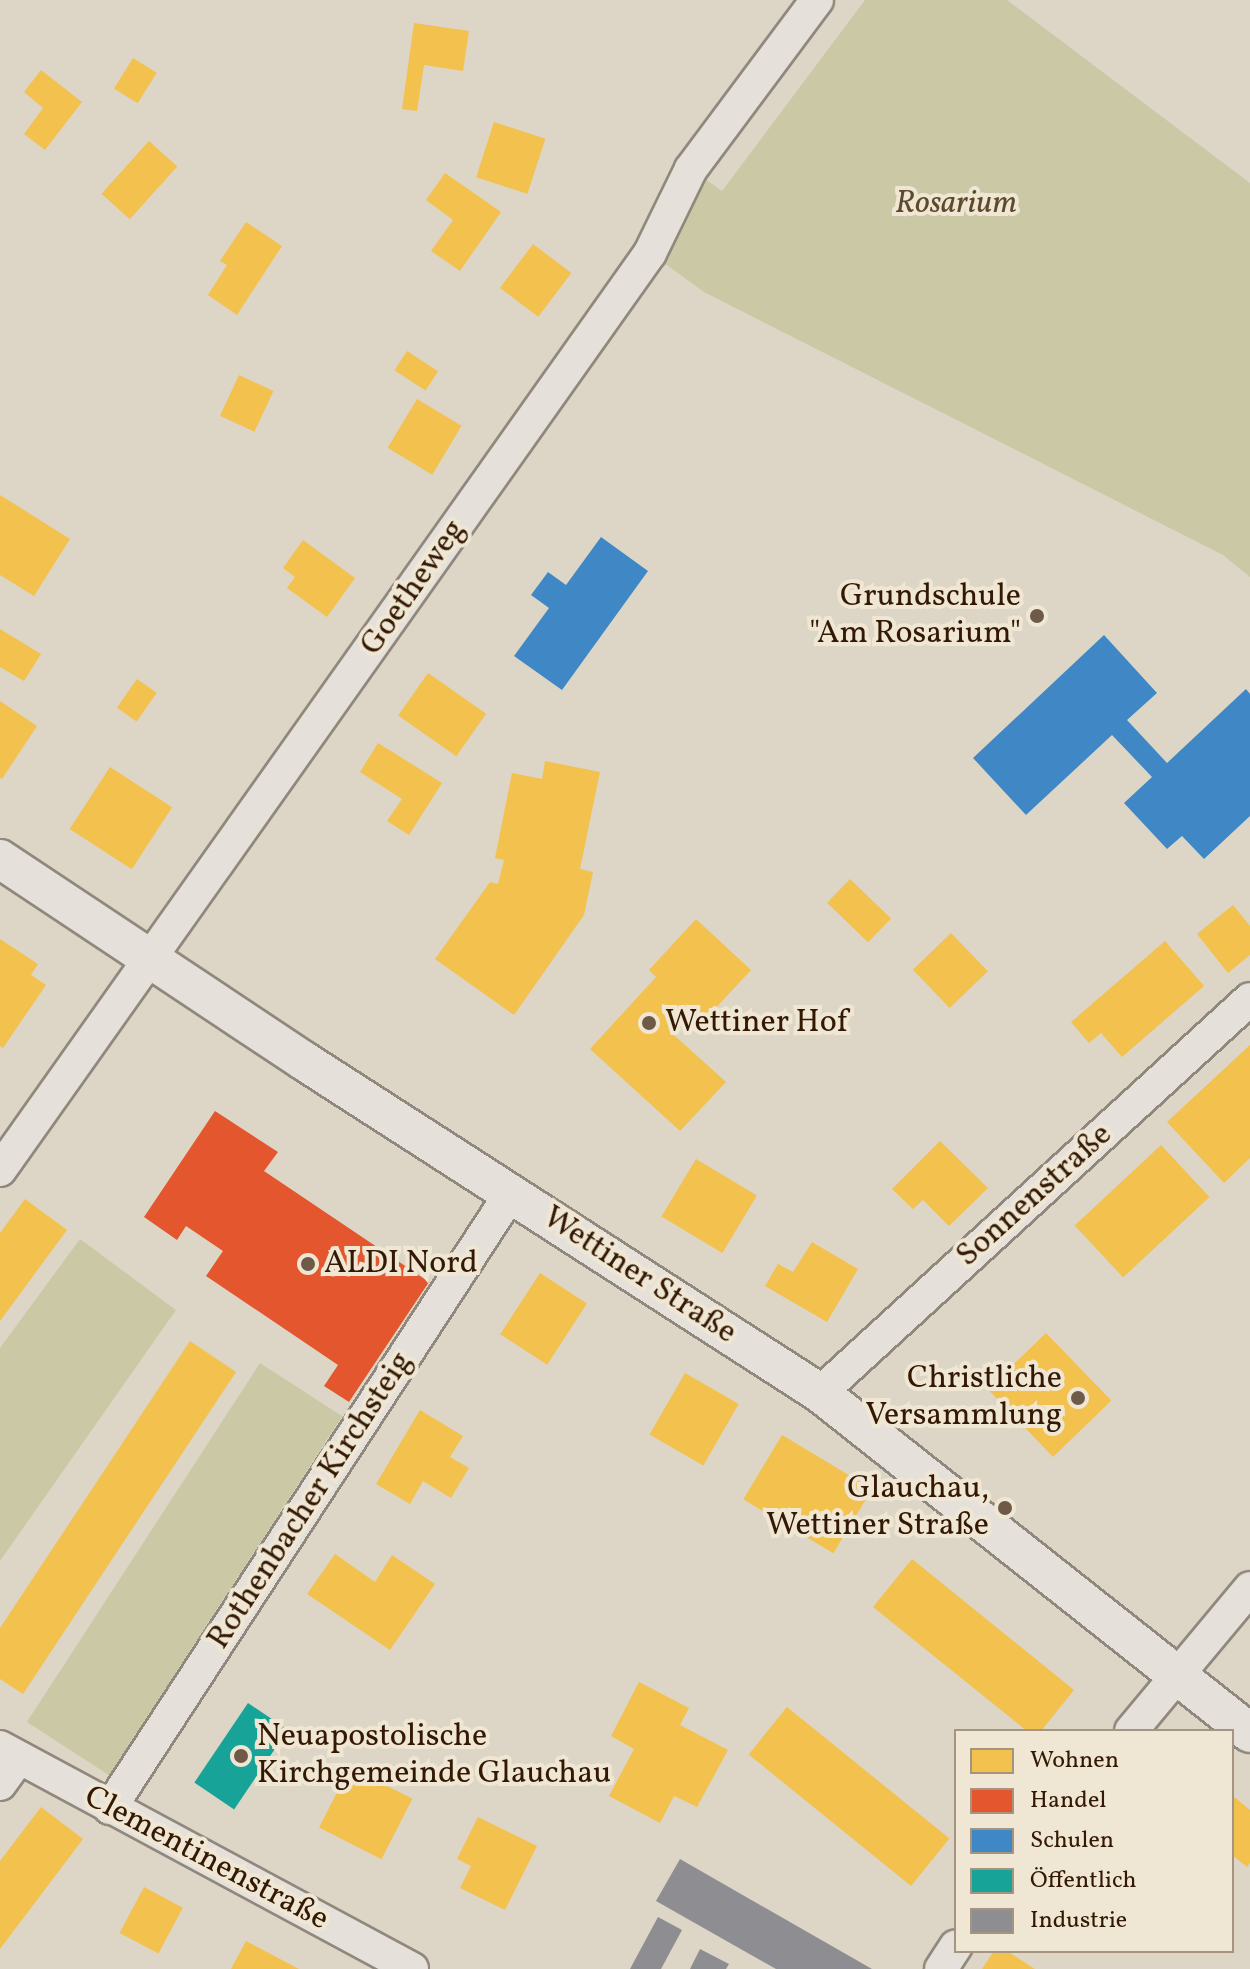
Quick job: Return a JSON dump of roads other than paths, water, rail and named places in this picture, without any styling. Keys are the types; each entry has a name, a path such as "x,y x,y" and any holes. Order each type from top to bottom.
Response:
{"street":[{"name":"Goetheweg","path":"0,1170 650,253 691,169 817,0"},
{"name":"Wettiner Straße","path":"0,859 820,1393 1250,1733"},
{"name":"Sonnenstraße","path":"820,1393 1250,999"},
{"name":"Rothenbacher Kirchsteig","path":"110,1808 511,1193"},
{"path":"1133,1729 1250,1588"},
{"name":"Clementinenstraße","path":"10,1752 412,1969"},
{"path":"0,1784 10,1752"},
{"path":"941,1969 954,1949"}],"place":[{"name":"Grundschule \"Am Rosarium\"","path":"1037,616"},
{"name":"Wettiner Hof","path":"649,1023"},
{"name":"ALDI Nord","path":"308,1264"},
{"name":"Christliche Versammlung","path":"1078,1398"},
{"name":"Glauchau, Wettiner Straße","path":"1005,1508"},
{"name":"Neuapostolische Kirchgemeinde Glauchau","path":"241,1756"}],"park label":[{"name":"Rosarium","path":"956,204"}]}
